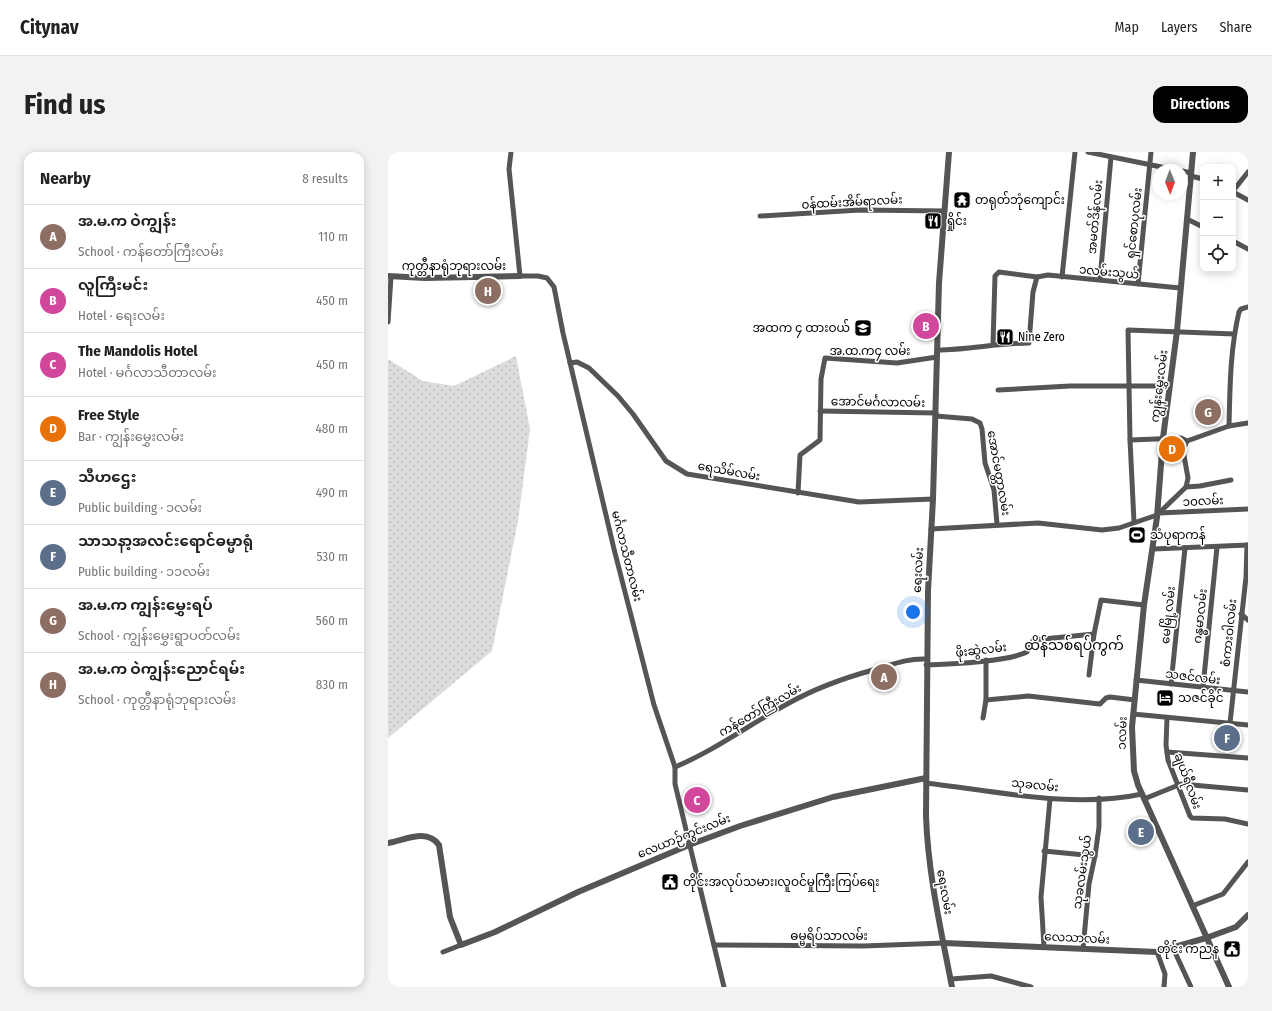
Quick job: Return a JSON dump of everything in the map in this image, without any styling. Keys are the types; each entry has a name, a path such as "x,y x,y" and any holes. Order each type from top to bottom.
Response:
{"street":[{"path":"511,152 509,169 520,276"},
{"name":"ရေးလမ်း","path":"949,152 944,211 937,350 936,415 926,662 926,781 927,848 951,984"},
{"path":"1062,277 1075,152"},
{"path":"1088,152 1110,155 1150,164"},
{"name":"ရှင်စောပုလမ်း","path":"1138,284 1151,152"},
{"name":"ကျွန်းမွှေးလမ်း","path":"1158,514 1163,438 1177,331 1193,152"},
{"name":"အမတ်ဒိန်လမ်း","path":"1100,280 1110,155"},
{"path":"1236,188 1248,172"},
{"path":"1188,173 1200,178"},
{"path":"1236,194 1248,200"},
{"name":"၀န်ထမ်းအိမ်ရာလမ်း","path":"760,216 860,210 944,211"},
{"path":"1187,219 1200,226"},
{"path":"1236,243 1248,249"},
{"name":"၁လမ်းသွယ်","path":"993,344 996,274 999,272 1037,277 1048,275 1180,288"},
{"name":"ကုတ္တီနာရုံဘုရားလမ်း","path":"390,277 425,278 520,276"},
{"name":"မင်္ဂလာသီတာလမ်း","path":"520,276 538,276 547,278 552,283 614,549 654,705 675,767 675,784 724,987"},
{"path":"388,322 390,277"},
{"path":"937,350 963,350 993,344 1029,343 1033,292 1037,277"},
{"path":"1230,426 1230,369 1234,334 1241,309 1248,307"},
{"path":"1134,522 1130,440 1128,330 1234,334"},
{"name":"အ.ထ.က၄ လမ်း","path":"798,493 800,455 820,440 821,379 825,358 897,363 937,357"},
{"name":"ရေသိမ်လမ်း","path":"570,363 577,362 589,368 618,396 666,461 687,474 859,502 933,499"},
{"path":"998,390 1129,385 1170,386"},
{"name":"အောင်မင်္ဂလာလမ်း","path":"820,411 936,415"},
{"name":"အောင်မတ္တာလမ်း","path":"936,415 972,419 980,423 986,463 994,490 998,524"},
{"path":"1130,440 1181,438 1187,441 1230,426 1248,423"},
{"path":"931,529 998,524 1038,523 1102,530 1119,528 1158,514 1186,487 1188,478 1183,450 1187,441"},
{"path":"1186,487 1231,480"},
{"name":"၁၀လမ်း","path":"1158,514 1248,509"},
{"name":"၁လမ်း","path":"1158,514 1144,605 1136,680 1132,727 1133,765 1143,796 1229,987"},
{"path":"1153,549 1248,545"},
{"name":"စံကားဝါလမ်း","path":"1230,723 1241,614 1247,578 1248,545"},
{"name":"ဂန္ဓမာလမ်း","path":"1203,688 1217,547"},
{"name":"မေမြို့လမ်း","path":"1171,684 1185,548"},
{"path":"1089,675 1094,634 1101,600 1144,605"},
{"path":"1241,614 1248,620"},
{"name":"ဖိုးဆွဲလမ်း","path":"926,662 986,660 1024,653 1029,650 1033,640 1094,634"},
{"name":"ကန်တော်ကြီးလမ်း","path":"675,767 731,740 790,702 833,682 893,664 916,659 926,662"},
{"path":"983,718 986,700 986,660"},
{"name":"သဇင်လမ်း","path":"1136,680 1233,692 1248,692"},
{"path":"986,700 1028,696 1100,704 1106,698 1110,697 1135,700"},
{"path":"1133,714 1248,725"},
{"name":"ချယ်ရီလမ်း","path":"1167,718 1168,760 1187,810 1192,818 1225,819 1248,824"},
{"path":"1167,752 1248,758"},
{"name":"သုခလမ်း","path":"926,781 1050,800 1143,796 1177,785"},
{"name":"လေယာဉ်ကွင်းလမ်း","path":"443,952 495,932 578,892 689,844 803,805 833,797 926,781"},
{"path":"1177,785 1190,784 1248,790"},
{"name":"သုခလမ်းသွယ်","path":"1083,949 1089,884 1095,856 1099,798"},
{"path":"1044,947 1041,897 1044,851 1050,800"},
{"path":"388,843 423,836 433,838 439,845 450,917 461,945"},
{"path":"1044,851 1095,856"},
{"path":"1192,906 1223,894 1248,862"},
{"name":"လေသာလမ်း","path":"944,943 1157,952 1206,938 1236,927 1248,915"},
{"name":"ဓမ္မရိပ်သာလမ်း","path":"714,945 863,946 944,943"},
{"path":"1173,948 1191,987"},
{"path":"1157,952 1165,974 1164,987"},
{"path":"951,984 991,976 1031,987"}],"shaded area":[{"path":"516,356 530,429 518,521 492,651 388,738 388,359 423,381 454,386"}],"place":[{"name":"တရုတ်ဘုံကျောင်း","path":"962,200"},
{"name":"ရှိုင်း","path":"933,221"},
{"name":"အ.မ.က ဝဲကျွန်းညောင်ရမ်း","path":"488,291"},
{"name":"လူကြီးမင်း","path":"926,326"},
{"name":"အထက ၄ ထားဝယ်","path":"863,328"},
{"name":"Nine Zero","path":"1005,337"},
{"name":"အ.မ.က ကျွန်းမွှေးရပ်","path":"1208,412"},
{"name":"Free Style","path":"1172,449"},
{"name":"သံပုရာကန်","path":"1137,535"},
{"name":"အ.မ.က ဝဲကျွန်း","path":"884,677"},
{"name":"သဇင်ခိုင်","path":"1165,698"},
{"name":"သာသနာ့အလင်းရောင်ဓမ္မာရုံ","path":"1227,738"},
{"name":"The Mandolis Hotel","path":"697,800"},
{"name":"သီဟဌေး","path":"1141,832"},
{"name":"တိုင်းအလုပ်သမား၊လူဝင်မှုကြီးကြပ်ရေး","path":"670,882"},
{"name":"တိုင်း ကညန","path":"1232,949"}],"district":[{"name":"ထိန်သစ်ရပ်ကွက်","path":"1074,645"}]}
